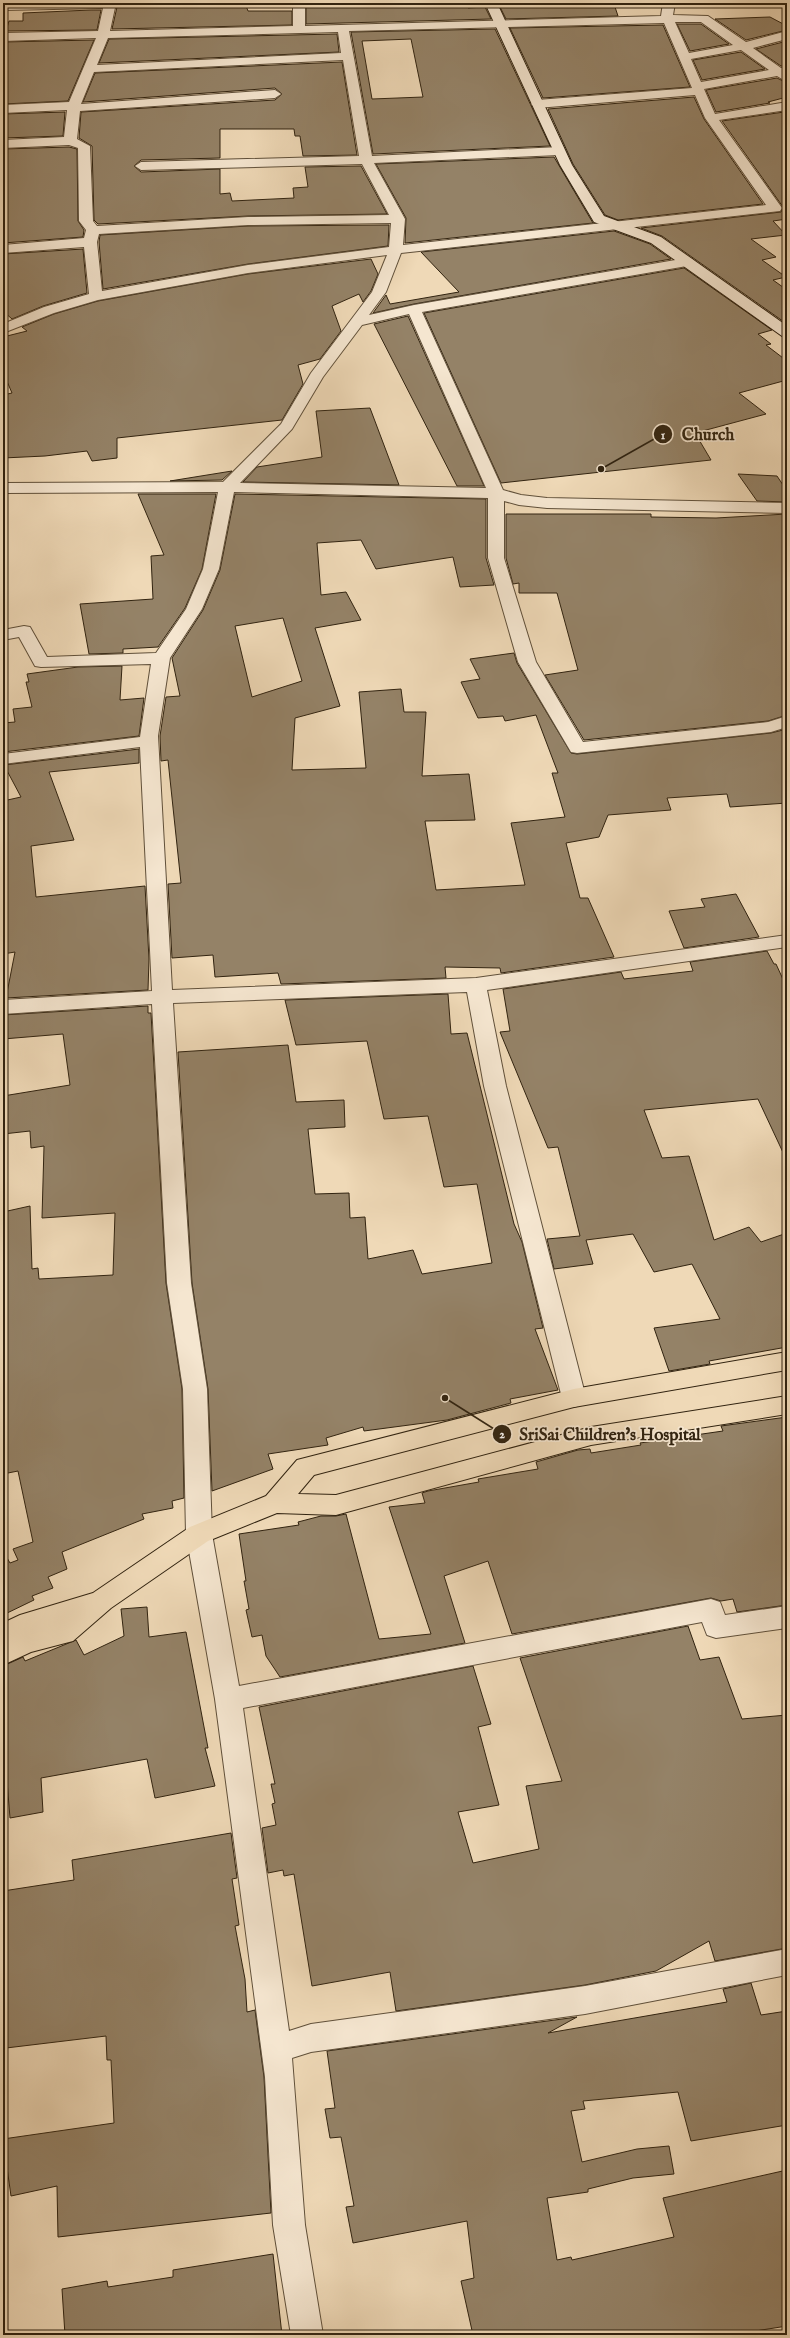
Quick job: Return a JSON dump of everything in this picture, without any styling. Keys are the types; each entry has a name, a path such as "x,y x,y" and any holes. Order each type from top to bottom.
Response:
{"main road":[{"path":"275,1503 306,1467 574,1398 787,1361"},
{"path":"3,1654 25,1642 64,1633 102,1601 199,1534 275,1503 336,1505 590,1436 787,1405"},
{"path":"3,1637 20,1626 102,1601"}],"street":[{"path":"3,7 110,3 103,35 73,107 70,141"},
{"path":"299,3 299,29"},
{"path":"491,3 559,151 599,219 633,230 656,240 787,333"},
{"path":"669,3 668,19 711,118 787,216"},
{"path":"3,37 704,18 785,74"},
{"path":"307,2335 289,2225 280,2077 228,1699 199,1534 195,1389 179,1283 161,997 149,741 161,658 194,609 210,569 221,510 227,487 287,426 316,376 379,292 396,250 398,219 366,160 343,28"},
{"path":"685,57 746,46 787,35"},
{"path":"89,69 348,56"},
{"path":"537,104 699,88 785,74"},
{"path":"3,109 73,107 275,94"},
{"path":"711,118 787,106"},
{"path":"3,144 70,141 84,146 86,221 92,236 96,296"},
{"path":"141,166 366,160 559,151"},
{"path":"3,329 49,310 96,296 248,269 396,250 781,207"},
{"path":"3,248 92,236 248,221 398,219"},
{"path":"357,322 414,310 687,262"},
{"path":"414,310 460,409 496,493 496,558 527,662 577,748 771,727 787,720"},
{"path":"3,488 227,487 496,493 519,500 547,503 787,508"},
{"path":"3,635 24,632 41,662 161,658"},
{"path":"3,758 149,741"},
{"path":"3,1007 161,997 476,985 786,943"},
{"path":"476,985 495,1086 574,1398"},
{"path":"228,1699 711,1610 716,1627 787,1617"},
{"path":"276,2049 311,2038 585,2000 787,1962"}],"building":[{"path":"146,3 245,3 248,11 292,11 292,25 112,29 117,7"},
{"path":"306,3 467,3 468,8 485,7 491,19 306,24"},
{"path":"614,4 618,16 506,19 500,7"},
{"path":"101,10 97,30 6,31 9,21 23,21 23,13"},
{"path":"770,17 787,26 787,30 746,40 715,19"},
{"path":"677,24 701,24 729,44 690,51"},
{"path":"663,25 690,87 543,98 510,28"},
{"path":"495,29 550,146 373,154 351,32","holes":["411,39 423,97 372,99 362,41"]},
{"path":"337,34 339,52 99,63 109,39"},
{"path":"94,40 68,101 3,104 3,42"},
{"path":"787,41 787,66 781,66 756,49"},
{"path":"741,52 765,69 702,80 693,60"},
{"path":"342,62 357,155 303,156 300,136 295,136 294,129 220,129 220,158 141,160 134,166 141,172 220,169 220,194 230,193 232,201 294,198 293,188 308,187 305,167 361,166 387,214 248,216 98,224 94,220 92,146 79,138 81,112 275,100 282,94 275,88 83,102 95,73"},
{"path":"777,78 787,83 787,97 768,102 770,103 716,112 706,90"},
{"path":"694,97 704,119 763,204 618,220 605,215 573,164 548,109"},
{"path":"65,112 63,136 3,138 3,114"},
{"path":"784,112 787,114 787,219 773,221 786,235 751,239 776,257 762,260 786,277 773,280 787,290 787,324 662,236 641,228 781,212 783,207 722,121"},
{"path":"69,147 77,149 78,221 84,230 83,237 3,243 3,149"},
{"path":"554,157 593,223 405,243 406,218 376,164"},
{"path":"389,225 388,246 248,264 103,289 99,242 100,235 248,226"},
{"path":"614,231 650,244 671,259 414,304 373,313 386,295 390,304 459,292 421,252"},
{"path":"83,249 87,293 43,306 12,319 3,311 3,254"},
{"path":"371,259 378,274 371,291 363,302 359,294 332,306 341,331 320,359 298,365 303,384 282,420 117,438 117,458 92,461 87,451 45,456 3,458 3,395 12,393 3,372 3,337 27,331 22,327 54,314 98,301 248,274"},
{"path":"684,268 772,330 758,334 771,344 766,345 787,361 787,380 739,393 766,414 695,433 711,460 501,483 424,313"},
{"path":"408,316 484,486 457,486 374,324"},
{"path":"370,408 399,485 243,482 257,467 322,457 316,411"},
{"path":"232,471 222,480 170,481"},
{"path":"738,474 777,476 787,491 787,502 757,501"},
{"path":"138,494 216,494 202,569 185,608 158,647 123,649 123,653 89,654 80,604 153,599 151,556 164,555"},
{"path":"235,494 486,499 486,558 494,585 460,587 453,557 376,569 361,540 317,543 321,595 346,592 361,620 315,628 340,706 295,718 292,770 366,768 359,692 401,689 404,712 426,712 422,776 469,774 475,820 425,821 436,890 525,885 511,823 565,817 552,773 558,773 536,715 505,721 503,716 478,718 461,682 480,679 470,659 514,653 517,663 571,753 577,754 771,733 787,729 787,803 730,807 727,794 667,798 671,810 608,815 599,837 566,843 580,898 588,898 614,957 501,973 500,968 445,967 446,978 281,984 278,973 215,977 213,955 172,958 168,884 181,883 168,760 161,761 160,736 166,697 180,696 172,658 203,610 220,570","holes":["283,618 302,681 252,697 235,626"]},
{"path":"506,514 651,514 651,517 716,518 787,514 787,715 768,721 584,740 545,675 578,670 557,593 519,593 519,583 513,584 506,558"},
{"path":"122,666 120,700 144,698 139,736 3,752 3,723 15,722 13,709 32,707 26,682 29,682 27,674 78,667"},
{"path":"139,749 139,763 49,772 74,840 31,846 36,897 145,886 149,959 148,990 6,998 15,952 3,954 3,801 21,797 4,765"},
{"path":"736,894 759,937 684,948 669,911 705,907 701,899"},
{"path":"767,951 774,964 776,964 787,988 787,1161 758,1099 644,1110 662,1158 689,1156 714,1240 749,1227 761,1242 787,1233 787,1347 709,1361 710,1364 669,1371 654,1328 720,1319 692,1264 654,1272 633,1234 586,1240 593,1264 554,1269 547,1239 580,1236 558,1147 548,1148 500,1032 510,1031 503,989 621,972 624,979 693,971 690,962"},
{"path":"448,994 451,1034 467,1033 514,1224 522,1242 543,1328 535,1329 558,1390 510,1399 511,1403 447,1420 364,1431 363,1427 326,1438 328,1445 268,1454 273,1469 212,1491 208,1389 192,1283 178,1052 288,1045 296,1102 344,1100 345,1127 308,1129 315,1194 349,1193 350,1218 365,1217 368,1259 413,1250 422,1274 492,1263 477,1184 444,1187 428,1116 384,1119 367,1041 296,1045 285,1000"},
{"path":"148,1006 148,1013 151,1013 166,1283 182,1389 184,1498 172,1501 173,1508 142,1514 144,1519 62,1552 67,1569 48,1577 53,1588 32,1596 34,1600 3,1615 3,1551 10,1563 18,1560 13,1549 33,1542 18,1471 3,1474 3,1212 30,1206 32,1269 38,1268 39,1279 113,1275 115,1213 42,1218 44,1146 31,1148 30,1131 3,1134 3,1096 70,1085 63,1034 3,1039 3,1015"},
{"path":"787,1417 787,1605 737,1612 733,1599 721,1601 711,1598 512,1634 488,1561 444,1576 465,1643 280,1677 266,1656 262,1635 252,1637 246,1610 249,1609 244,1581 246,1581 239,1534 299,1525 298,1522 321,1516 346,1514 379,1639 431,1634 389,1507 425,1503 422,1493 428,1491 479,1482 478,1479 538,1469 536,1462 578,1450 590,1449 591,1453 641,1445 640,1443 723,1431 721,1426"},
{"path":"147,1607 149,1637 186,1632 208,1748 205,1748 215,1786 155,1798 147,1759 41,1778 43,1812 10,1818 7,1781 3,1783 3,1666 23,1657 25,1661 76,1640 84,1655 124,1636 121,1609"},
{"path":"688,1626 700,1660 719,1657 742,1719 787,1715 787,1948 715,1961 709,1941 656,1971 585,1985 396,2011 390,1972 312,1986 294,1874 284,1876 283,1870 268,1873 262,1828 276,1825 272,1804 275,1803 271,1784 275,1784 259,1707 473,1666 491,1724 478,1727 499,1805 458,1812 473,1863 539,1849 526,1786 562,1781 520,1658"},
{"path":"231,1833 237,1878 232,1879 239,1925 235,1926 245,1979 247,2012 255,2010 264,2077 271,2213 58,2237 57,2186 11,2196 3,2139 114,2123 111,2060 107,2060 106,2036 6,2048 6,2002 3,2003 3,1891 74,1880 72,1860"},
{"path":"751,1983 761,2015 787,2011 787,2125 691,2141 678,2092 583,2101 585,2109 571,2111 582,2162 637,2149 669,2146 674,2174 633,2178 588,2189 588,2192 547,2198 557,2260 571,2257 572,2260 674,2237 663,2198 787,2170 787,2326 730,2335 473,2335 461,2281 474,2278 467,2221 353,2243 346,2207 354,2206 341,2137 330,2138 325,2109 335,2108 327,2051 577,2017 548,2033 727,2002 723,1989"},
{"path":"273,2254 282,2335 65,2335 62,2289 107,2281 108,2287 173,2277 173,2270"}],"place":[{"name":"Church","path":"601,469"},
{"name":"SriSai Children's Hospital","path":"445,1398"}]}
